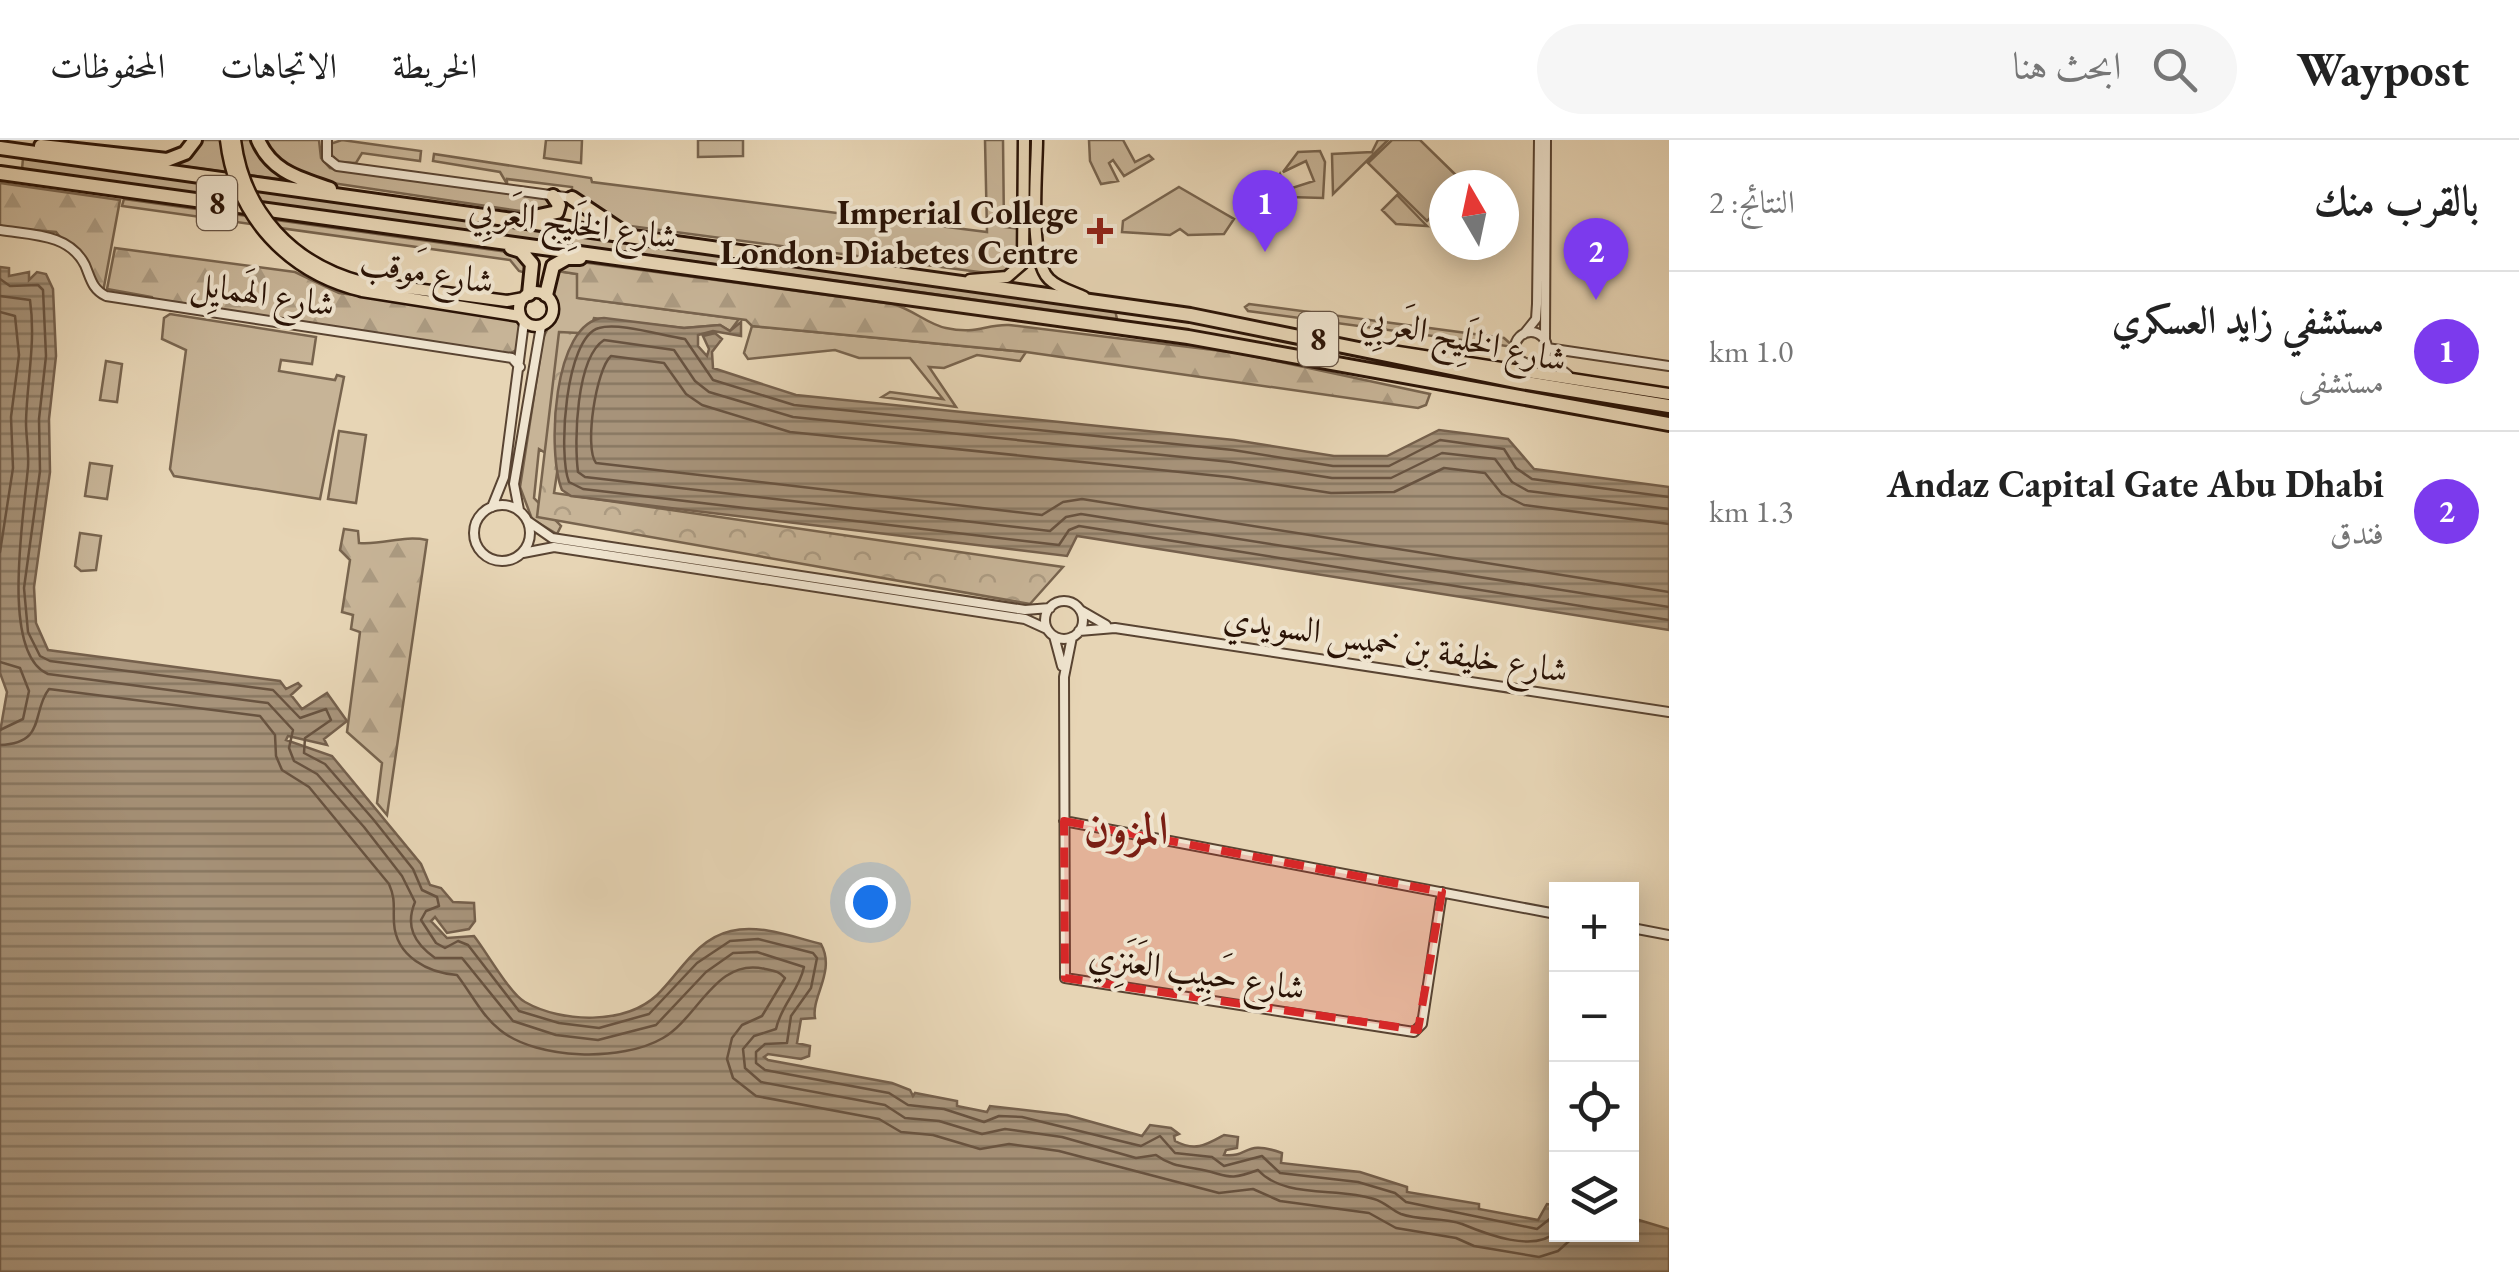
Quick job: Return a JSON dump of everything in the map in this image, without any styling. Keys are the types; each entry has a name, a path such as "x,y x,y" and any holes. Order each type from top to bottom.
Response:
{"highway":[{"path":"0,145 174,159 195,140"},
{"path":"258,140 268,158 288,174 356,199"},
{"name":"شارع الخَلِيج العَربِي","path":"0,145 634,238 964,280 1369,348 1521,382 1669,406"},
{"name":"شارع الخَلِيج العَربِي","path":"0,173 1188,336 1669,424"},
{"path":"497,218 552,215 560,207 554,196"},
{"path":"572,198 634,238"},
{"path":"434,233 520,250 532,264 526,296"},
{"path":"546,296 550,271 567,258 658,264"}],"main road":[{"name":"شارع مَوقب","path":"226,140 242,198 268,237 304,268 362,286 522,319"},
{"name":"شارع مَوقب","path":"235,140 250,194 274,231 320,267 362,286 502,300 526,296"},
{"path":"964,280 1013,275 1023,263 1024,140"},
{"path":"1025,251 1028,259 1034,260 1037,140"},
{"path":"1037,243 1048,278 1094,301"},
{"path":"526,296 546,296 554,312 541,326 522,319 526,296"},
{"path":"1369,348 1669,394"}],"street":[{"path":"327,140 327,158 337,166 572,198"},
{"path":"1542,140 1538,323 1544,323"},
{"path":"1542,140 1545,349"},
{"name":"شارع الهَمايِل","path":"0,230 70,246 95,289 106,296 512,358"},
{"path":"1480,364 1505,364 1516,353 1517,340 1536,318 1538,304"},
{"path":"522,319 522,351 504,476 492,507 474,526 478,548 500,562 542,547 574,550 1025,619 1050,632 1050,608"},
{"path":"541,326 514,484 519,510 541,534 1025,610 1065,602 1080,610"},
{"path":"1524,334 1537,334 1558,372 1596,383"},
{"path":"1516,353 1526,363 1545,349 1669,366"},
{"path":"520,367 512,358 522,351"},
{"path":"492,507 519,510"},
{"path":"523,553 530,542 529,522"},
{"name":"شارع خليفة بن خميس السويدي","path":"1080,610 1115,628"},
{"name":"شارع حَبِيب العَنَزِي","path":"1080,610 1064,677 1065,978 1416,1031 1422,1024 1442,892"},
{"name":"شارع خليفة بن خميس السويدي","path":"1050,632 1076,634 1115,628 1669,712"},
{"name":"شارع حَبِيب العَنَزِي","path":"1050,632 1064,677"},
{"path":"1064,820 1549,913"},
{"path":"1639,929 1669,935"}],"highlighted area":[{"path":"1064,821 1442,892 1418,1030 1065,978"}],"green space":[{"path":"197,140 253,140 293,181 167,164"},
{"path":"261,140 319,140 321,158 330,168 549,199 554,204 549,211 520,211 312,180 279,164"},
{"path":"342,140 421,151 420,161 362,153 356,163 338,162 331,154 330,144"},
{"path":"546,140 582,140 581,163 544,158"},
{"path":"698,140 743,140 743,156 698,157"},
{"path":"985,140 1003,140 1004,227 1021,229 1015,264 994,274 615,224 588,200 572,194 572,187 507,179 507,184 500,172 433,161 434,154 591,178 592,182 987,232"},
{"path":"1089,140 1123,140 1135,162 1149,155 1153,159 1124,176 1113,160 1109,163 1118,181 1101,184 1090,161"},
{"path":"1378,140 1388,140 1333,194 1332,154 1372,152"},
{"path":"1392,140 1420,140 1451,170 1429,170 1427,221 1368,163"},
{"path":"1320,151 1325,162 1323,198 1289,197 1275,183 1280,174 1286,190 1314,181 1306,161 1283,172 1298,152"},
{"path":"23,158 1115,310 1117,319 22,170"},
{"path":"0,183 120,200 103,292 56,232 0,227"},
{"path":"1179,187 1234,219 1224,234 1188,235 1180,229 1170,235 1122,232 1123,221"},
{"path":"1397,195 1427,226 1396,224 1382,210"},
{"path":"124,199 508,252 526,264 529,274 519,271 510,260 122,206"},
{"path":"115,248 295,272 339,293 510,315 522,326 518,349 509,354 155,303 152,297 107,289"},
{"path":"563,262 893,304 957,330 1009,325 1238,353 1430,394 1426,405 1418,408 1026,352 752,326 746,320 577,298 577,274 557,271"},
{"path":"558,271 577,274 578,298 739,319 730,331 720,325 684,328 594,318 549,455 539,449 534,498 561,526 557,534 532,519 520,487 543,338 557,310 550,293"},
{"path":"1249,304 1504,338 1514,347 1248,311 1245,307"},
{"path":"170,314 316,337 312,364 281,360 279,371 335,380 337,375 344,377 320,499 174,476 170,469 186,350 162,339 164,318"},
{"path":"752,326 1026,352 1020,361 977,355 944,368 929,367 956,407 882,397 890,392 943,399 910,358 859,358 835,350 748,359 744,353"},
{"path":"559,332 578,333 554,493 1063,567 1030,604 537,517"},
{"path":"106,361 122,364 117,402 100,400"},
{"path":"339,431 366,435 356,503 328,499"},
{"path":"90,463 112,466 107,499 85,496"},
{"path":"344,529 358,531 359,543 427,540 387,815 377,803 382,763 347,732 360,632 351,629 353,615 342,612 350,560 340,550"},
{"path":"80,533 101,536 96,570 81,571 75,566"}],"water":[{"path":"0,267 9,268 9,276 29,272 29,280 37,272 46,274 53,289 56,356 49,419 50,472 34,587 36,623 48,650 280,681 286,689 298,683 301,686 291,695 302,709 327,693 347,721 324,739 327,745 288,736 286,740 332,756 421,864 430,885 441,888 453,902 474,903 475,921 469,929 447,933 435,917 431,921 447,938 474,936 505,982 525,1002 575,1017 628,1012 657,995 698,949 719,935 742,929 776,932 821,944 826,964 815,1018 801,1019 797,1043 810,1046 809,1056 801,1059 768,1054 764,1057 768,1060 892,1083 910,1090 913,1096 915,1093 957,1101 957,1106 987,1112 990,1106 1067,1115 1142,1136 1150,1125 1171,1128 1179,1134 1174,1136 1175,1141 1195,1147 1224,1135 1238,1137 1237,1148 1226,1150 1224,1155 1253,1148 1269,1149 1282,1153 1281,1163 1360,1172 1407,1187 1407,1192 1479,1204 1479,1209 1538,1220 1549,1204 1549,1242 1639,1242 1639,1220 1669,1229 1669,1272 0,1272 0,732 7,692 0,673"},
{"path":"604,318 684,328 720,325 730,331 741,322 741,336 713,331 698,335 698,346 707,356 709,349 703,336 715,333 722,339 712,352 713,368 796,395 1234,440 1334,456 1387,456 1439,430 1508,439 1534,469 1669,487 1669,630 1077,536 1067,556 571,496 562,490 557,472 558,392 573,341 587,325"}],"place":[{"name":"Imperial College London Diabetes Centre","path":"1100,231"},
{"name":"مستشفي زايد العسكري","path":"1265,252"},
{"name":"Andaz Capital Gate Abu Dhabi","path":"1596,300"}],"district":[{"name":"المزون","path":"1126,828"}]}
